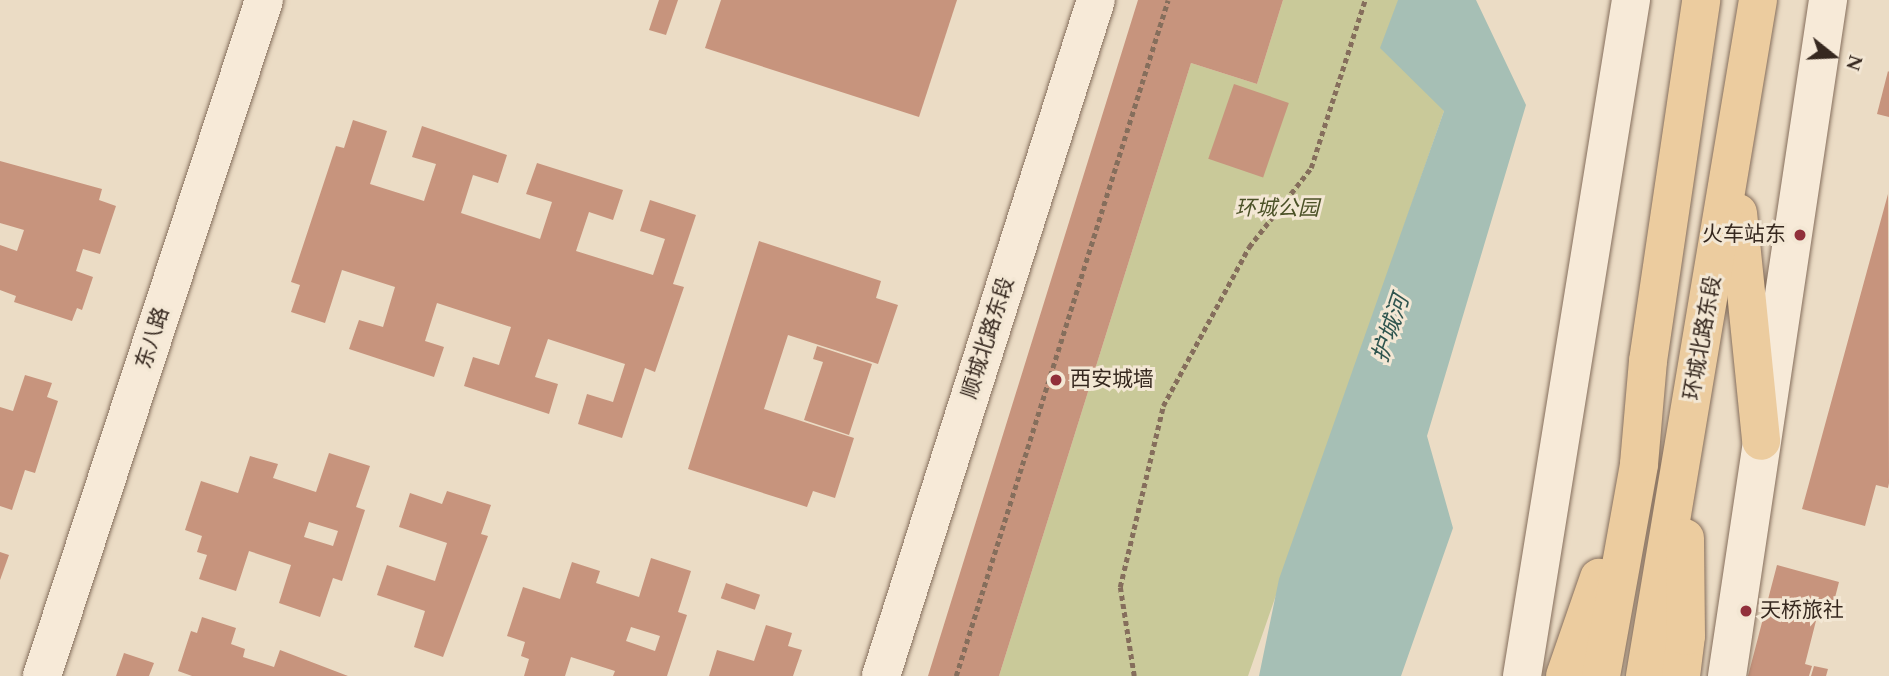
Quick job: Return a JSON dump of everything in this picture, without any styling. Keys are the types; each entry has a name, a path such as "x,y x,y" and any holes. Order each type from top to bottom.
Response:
{"main road":[{"path":"1601,676 1639,464 1648,360 1701,0"},
{"name":"环城北路东段","path":"1645,676 1758,0"},
{"path":"1733,158 1761,441"},
{"path":"1681,676 1686,636 1684,443"},
{"path":"1565,676 1639,464"}],"street":[{"name":"顺城北路东段","path":"881,676 1096,0"},
{"path":"1522,676 1631,0"},
{"path":"1727,676 1828,0"},
{"name":"东八路","path":"42,676 258,2"}],"path":[{"path":"956,676 1168,0"},
{"path":"1134,676 1120,587 1163,406 1249,247 1311,168 1365,0"}],"green space":[{"name":"环城公园","path":"1283,0 1413,0 1444,111 1248,676 999,676 1191,63 1257,84"}],"water":[{"name":"护城河","path":"1398,0 1476,0 1526,105 1427,436 1453,528 1401,676 1259,676 1279,579 1444,111 1380,48"}],"building":[{"path":"659,0 678,0 666,35 649,30"},
{"path":"721,0 957,0 919,117 705,48"},
{"name":"西安城墙","path":"1138,0 1283,0 1257,84 1191,63 999,676 928,676"},
{"path":"1889,72 1889,117 1877,114"},
{"path":"1234,84 1289,103 1263,178 1208,159"},
{"path":"353,120 387,131 370,184 424,201 436,164 412,157 422,126 507,155 498,183 473,175 461,213 540,239 552,202 526,194 537,163 623,190 613,220 589,212 576,251 653,275 665,239 640,231 650,200 696,215 673,284 684,287 655,372 645,368 622,438 578,424 587,394 613,402 625,364 548,339 535,377 558,384 549,414 464,386 473,357 499,365 511,327 437,303 425,341 444,347 434,377 349,349 359,320 383,327 395,287 342,270 325,323 291,312 300,285 291,282 336,146 344,148"},
{"path":"0,161 102,189 99,200 116,206 100,254 83,249 76,271 93,277 82,310 77,308 72,321 14,302 16,296 0,290 0,245 17,251 24,230 0,223"},
{"path":"1888,194 1889,483 1888,488 1876,485 1865,526 1802,509"},
{"path":"759,241 881,281 876,298 898,305 878,364 788,335 764,409 854,438 835,498 813,491 807,507 688,469"},
{"path":"817,346 872,364 849,435 804,420 823,362 813,359"},
{"path":"25,375 52,383 47,397 58,401 35,473 25,470 12,510 0,506 0,407 13,411"},
{"path":"329,453 370,466 356,507 365,510 342,581 333,578 320,617 279,603 291,565 249,551 236,591 199,579 207,555 197,552 202,536 185,530 201,481 238,493 250,456 278,464 273,478 316,492","holes":["309,522 338,531 333,546 304,537"]},
{"path":"447,491 491,505 481,534 488,536 443,657 414,647 425,611 377,595 387,565 435,581 447,543 399,527 410,493 442,504"},
{"path":"0,552 9,555 0,580"},
{"path":"651,558 691,571 678,612 687,615 667,676 613,676 615,671 571,657 565,676 524,676 529,659 521,656 525,642 507,636 523,587 560,599 572,562 600,571 596,583 639,597","holes":["631,627 660,636 655,651 626,641"]},
{"path":"1777,565 1839,582 1831,613 1819,609 1805,664 1812,666 1809,676 1748,676"},
{"path":"726,583 760,595 755,610 721,598"},
{"path":"202,617 236,628 231,644 245,649 243,657 274,667 280,650 348,676 192,676 178,671 191,631 197,633"},
{"path":"766,625 792,633 788,646 802,650 793,676 709,676 717,650 754,661"},
{"path":"124,653 154,663 149,676 116,676"},
{"path":"1814,666 1828,669 1826,676 1811,676"}],"place":[{"name":"火车站东","path":"1800,235"},
{"name":"西安城墙","path":"1056,380"},
{"name":"天桥旅社","path":"1746,611"}]}
